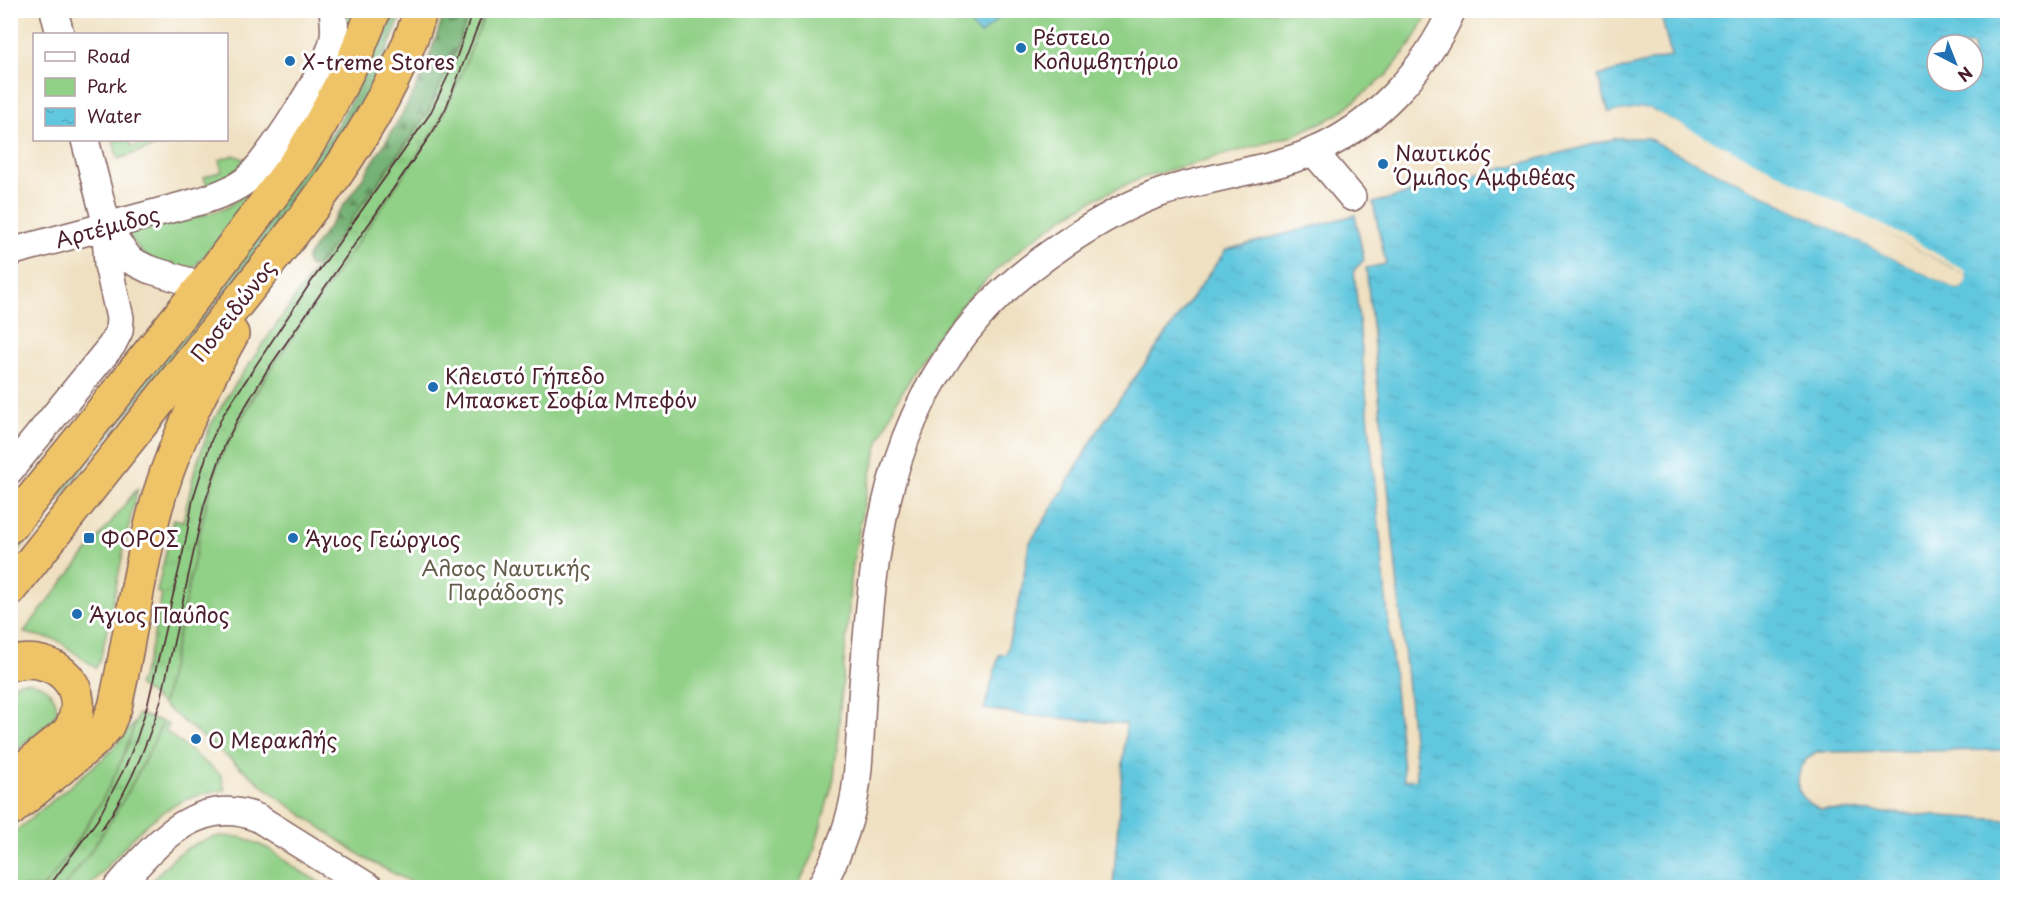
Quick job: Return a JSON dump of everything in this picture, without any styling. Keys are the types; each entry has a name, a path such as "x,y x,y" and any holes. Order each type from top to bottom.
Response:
{"highway":[{"name":"Ποσειδώνος","path":"10,526 203,286 298,159 322,121 355,57 374,10"},
{"name":"Ποσειδώνος","path":"10,589 273,258 339,169 392,82 421,10"},
{"path":"10,810 87,748 107,726 115,707 153,518 164,480 201,391 273,258"},
{"path":"10,664 34,661 51,665 66,676 72,684 77,702 75,722 69,732 10,780"}],"street":[{"path":"54,10 60,33"},
{"name":"Αρτέμιδος","path":"10,252 204,200 227,192 244,182 270,151 321,72 334,41 333,10"},
{"path":"820,888 837,851 854,798 869,611 883,513 903,441 940,369 982,314 1008,287 1073,238 1108,217 1161,193 1277,163 1313,151 1347,133 1373,114 1422,61 1437,40 1452,10"},
{"path":"10,470 112,345 119,331 120,318 108,265 106,227 85,141"},
{"path":"1313,151 1352,197"},
{"path":"106,227 130,260 148,269 203,286"},
{"path":"117,888 148,853 175,828 210,813 231,810 258,818 370,888"}],"green space":[{"path":"345,11 357,11 325,81 286,148 241,211 191,271 151,264 127,234 226,208 250,191"},
{"path":"392,11 403,11 386,55 365,98 328,159 264,246 11,559 11,541 335,129 366,71"},
{"path":"445,11 470,11 453,58 427,114 319,265 310,267 307,257 377,156 414,92"},
{"path":"470,11 486,11 462,73 438,125 252,397 207,501 163,705 138,685 155,629 162,594 157,592 173,519 183,521 195,469 210,426 230,392 316,267 427,114 453,58"},
{"name":"Αλσος Ναυτικής Παράδοσης","path":"486,11 1429,11 1414,40 1387,75 1337,115 1292,136 1141,178 1099,197 1067,215 997,269 962,305 933,341 896,402 879,442 865,498 850,579 834,778 812,858 797,887 420,887 366,859 277,797 163,705 207,501 217,467 228,442 270,370 438,125 462,73"},
{"path":"113,141 129,141 132,147 150,141 172,141 118,159"},
{"path":"234,155 250,162 209,191 204,177 222,171 219,160"},
{"path":"138,488 100,661 96,668 57,640 24,633"},
{"path":"19,682 33,683 45,688 53,697 57,710 52,720 11,755 11,688"},
{"path":"138,714 163,722 131,787 93,848 64,887 43,888 87,827 111,783"},
{"path":"135,722 120,764 100,804 51,878 43,887 11,887 11,835 106,756"},
{"path":"163,722 168,724 166,730 169,734 221,775 225,790 202,794 164,811 133,838 89,887 64,887 119,808"},
{"path":"220,836 242,837 269,849 328,887 147,887 187,848"}],"water":[{"path":"959,11 1007,11 980,35"},
{"path":"1660,11 2007,11 2007,750 1816,752 1801,766 1797,782 1804,797 1821,809 2007,820 2007,887 1113,887 1126,724 984,709 999,655 1006,654 1021,593 1029,544 1102,424 1226,250 1355,215 1364,260 1354,270 1404,780 1417,779 1366,268 1386,264 1373,203 1617,138 1647,138 1956,289 1962,288 1967,275 1650,109 1641,108 1609,113 1598,76 1671,56"}],"pier":[{"path":"1641,108 1650,109 1913,240 1966,271 1967,280 1962,288 1956,289 1654,141 1656,139 1957,286 1964,279 1963,273 1649,112 1610,116 1609,113"}],"tram line":[{"path":"48,888 98,819 126,765 137,738 148,703 193,499 211,441 223,415 311,282 430,114 456,59 473,10"},
{"path":"101,830 120,800 136,767 161,700 204,505 224,447 266,372 434,130 446,108 484,10"}],"place":[{"name":"Ρέστειο Κολυμβητήριο","path":"1021,48"},
{"name":"X-treme Stores","path":"290,61"},
{"name":"Ναυτικός Όμιλος Αμφιθέας","path":"1383,164"},
{"name":"Κλειστό Γήπεδο Μπασκετ Σοφία Μπεφόν","path":"433,387"},
{"name":"ΦΟΡΟΣ","path":"89,538"},
{"name":"Άγιος Γεώργιος","path":"293,538"},
{"name":"Άγιος Παύλος","path":"77,614"},
{"name":"Ο Μερακλής","path":"196,739"}]}
